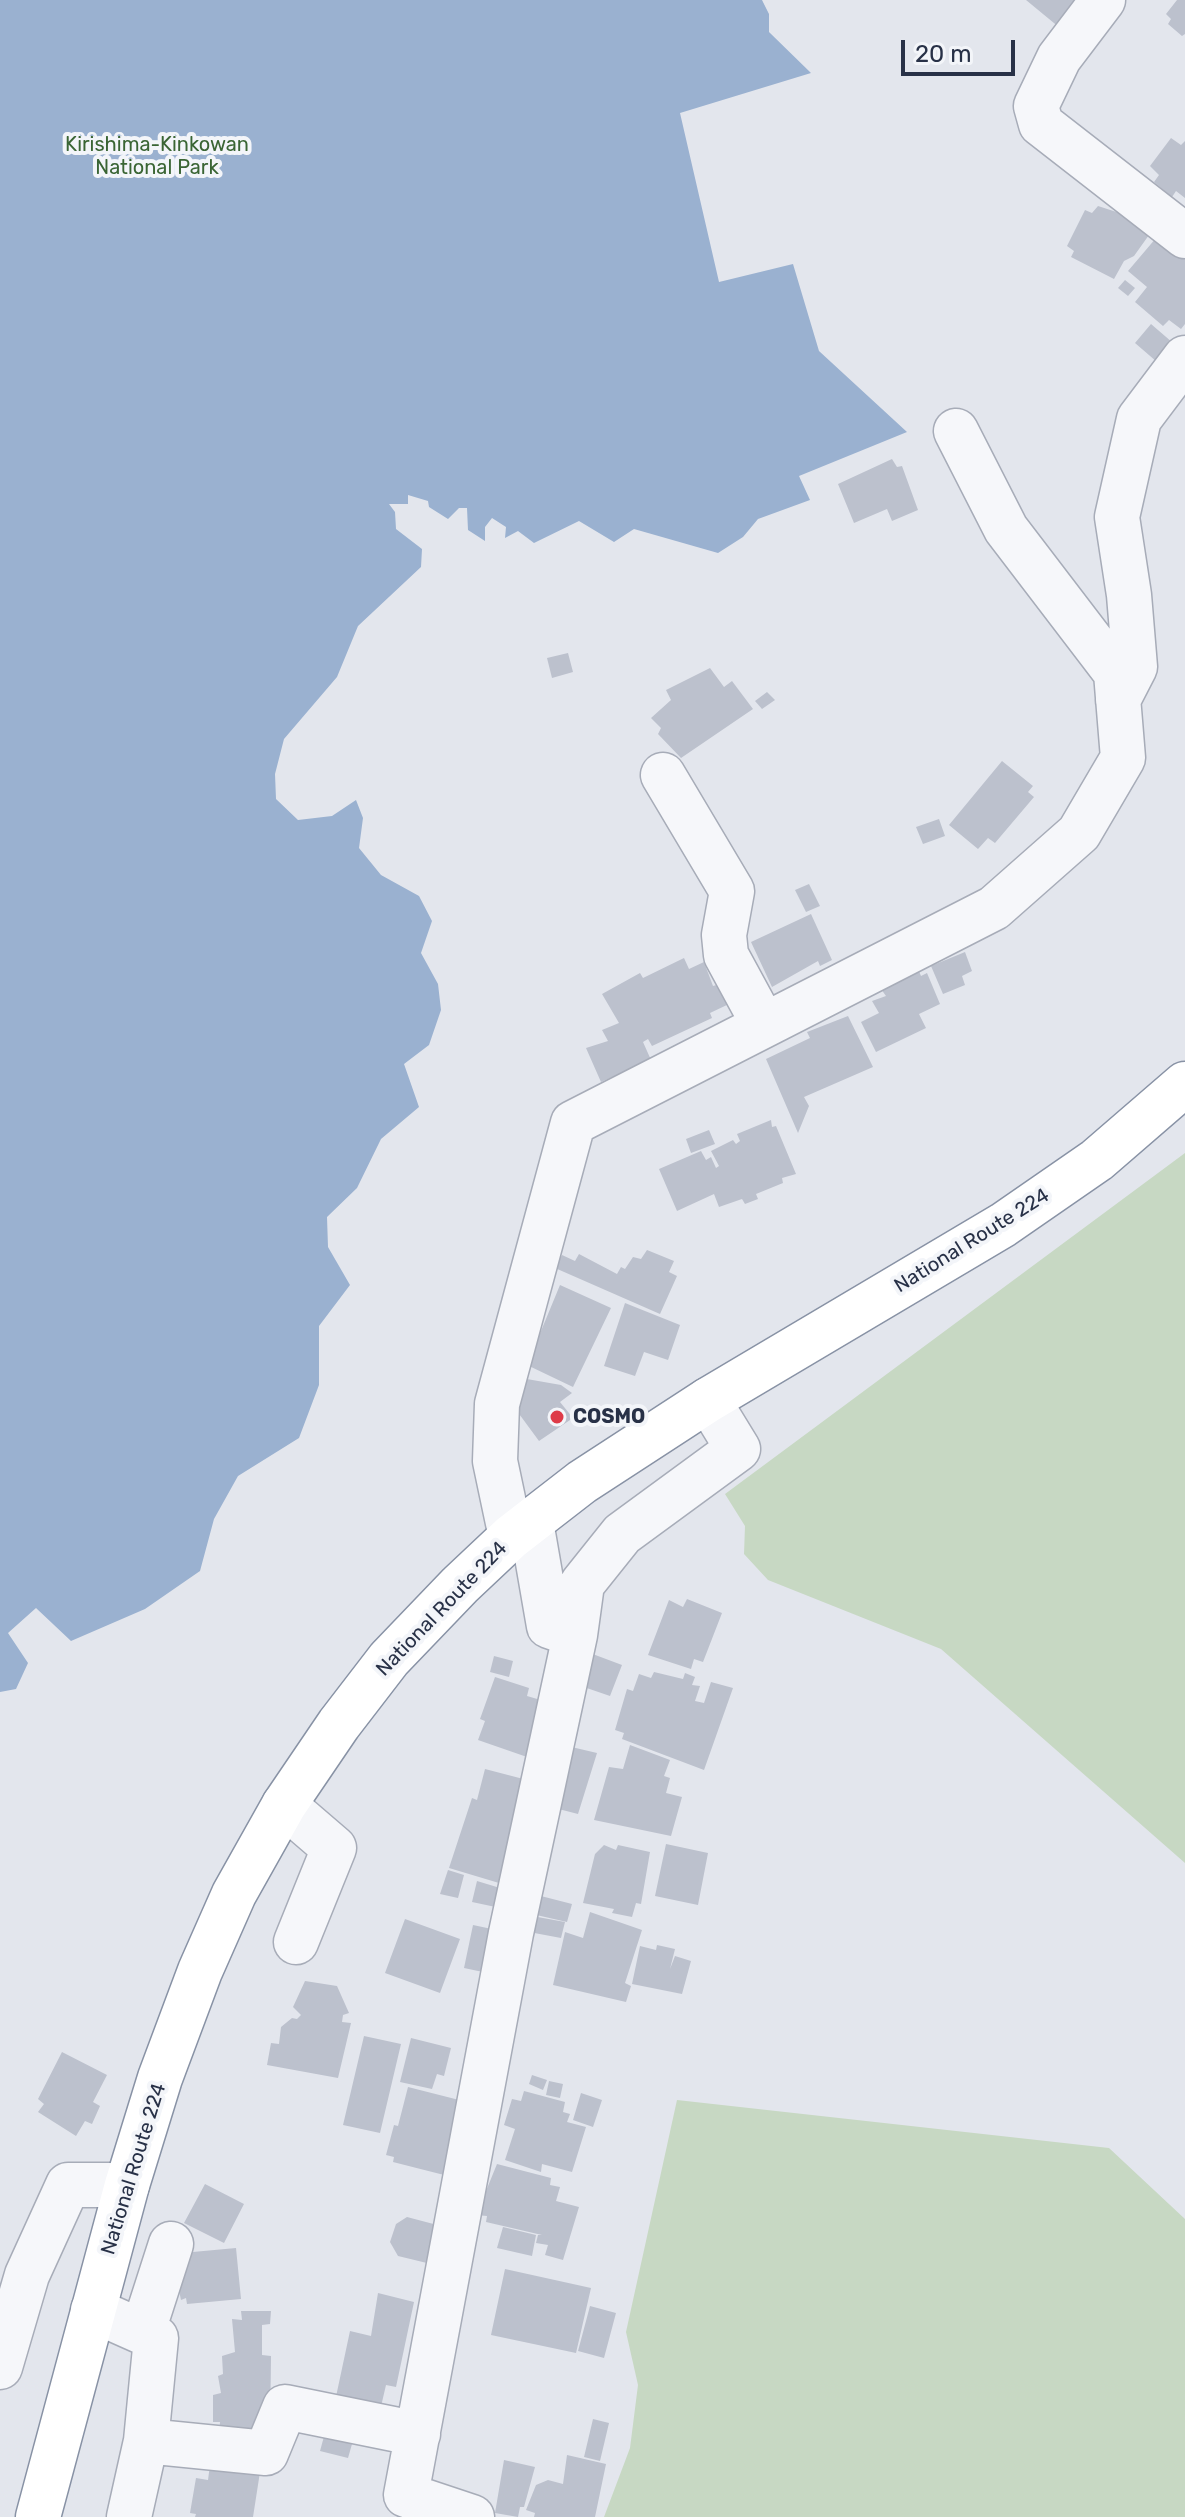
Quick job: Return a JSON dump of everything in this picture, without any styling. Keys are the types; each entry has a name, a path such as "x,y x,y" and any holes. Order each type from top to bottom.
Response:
{"highway":[{"name":"National Route 224","path":"38,2517 127,2185 160,2078 200,1971 234,1894 284,1805 339,1724 389,1659 460,1585 521,1529 582,1482 708,1400 1003,1225 1097,1160 1185,1084"}],"street":[{"path":"1103,0 1059,58 1036,106 1041,124 1185,236"},
{"path":"1118,700 1135,667 1129,595 1117,517 1139,419 1185,358"},
{"path":"575,1635 549,1626 521,1529 495,1461 497,1404 573,1123 994,908 1079,833 1123,758 1116,673 1006,529 956,431"},
{"path":"663,775 732,891 724,935 726,955 764,1025"},
{"path":"472,2517 406,2495 511,1933 575,1635 582,1584 622,1534 738,1449 708,1400"},
{"path":"284,1805 334,1848 296,1942"},
{"path":"0,2367 27,2275 68,2185 127,2185"},
{"path":"143,2331 171,2244"},
{"path":"93,2310 156,2338 146,2441 129,2517"},
{"path":"146,2441 266,2453 285,2407 418,2434"}],"green space":[{"path":"1185,1153 1185,1863 941,1649 768,1580 744,1554 745,1526 725,1494"},
{"path":"677,2100 1109,2148 1185,2219 1185,2517 604,2517 630,2448 638,2385 626,2332"}],"water":[{"path":"0,0 762,0 769,14 769,32 811,73 680,113 719,282 793,264 819,351 907,432 799,476 810,500 758,519 743,537 718,553 634,529 614,542 579,521 534,543 518,531 505,538 506,527 492,518 485,527 485,541 468,530 467,508 459,508 448,519 429,507 428,501 408,495 408,504 389,504 395,512 396,529 422,549 421,567 358,626 337,677 284,739 275,774 276,799 298,820 332,816 356,800 363,818 359,848 381,875 419,896 432,921 421,953 438,984 441,1010 429,1045 404,1064 419,1107 381,1139 357,1188 327,1217 328,1247 350,1285 319,1326 319,1385 299,1438 238,1476 214,1519 200,1571 145,1609 71,1641 36,1608 8,1633 28,1663 16,1689 0,1692"}],"building":[{"path":"1026,0 1084,0 1060,28"},
{"path":"1177,0 1185,0 1185,34 1182,36 1168,24 1171,19 1166,14"},
{"path":"1171,138 1181,145 1185,141 1185,198 1176,191 1172,197 1154,182 1159,175 1150,166"},
{"path":"1098,206 1141,220 1149,235 1134,256 1124,261 1114,279 1071,257 1074,251 1067,246 1085,210 1092,213"},
{"path":"1162,231 1185,247 1185,324 1181,329 1169,320 1163,326 1135,302 1147,287 1128,271"},
{"path":"1125,280 1135,288 1128,296 1118,288"},
{"path":"1151,324 1180,349 1164,368 1135,343"},
{"path":"892,459 897,467 902,466 918,510 892,521 887,509 854,523 838,484"},
{"path":"568,653 573,672 552,678 547,658"},
{"path":"710,668 724,687 732,681 753,709 681,758 658,734 661,728 651,718 671,700 666,690"},
{"path":"767,692 775,700 762,709 755,701"},
{"path":"1002,761 1033,786 1028,792 1034,797 995,843 988,838 978,849 949,825"},
{"path":"939,819 945,836 923,844 916,827"},
{"path":"809,884 820,906 806,912 795,890"},
{"path":"811,914 832,960 820,966 818,961 772,987 751,942"},
{"path":"965,952 972,971 962,976 965,985 943,994 931,966"},
{"path":"684,958 689,969 704,962 713,986 720,984 729,1004 710,1013 712,1018 652,1046 648,1039 643,1042 651,1060 601,1082 586,1048 608,1041 602,1030 619,1023 602,994 640,973 643,978"},
{"path":"918,969 921,976 927,973 940,1004 919,1014 926,1028 876,1052 861,1022 879,1013 872,1001 886,996 881,989"},
{"path":"848,1016 873,1067 804,1097 809,1106 798,1133 766,1059 810,1038 807,1032"},
{"path":"771,1120 796,1174 782,1178 783,1183 756,1194 758,1199 745,1204 742,1199 719,1207 714,1194 677,1211 659,1169 701,1151 706,1160 711,1157 716,1168 719,1166 711,1151 733,1140 736,1144 740,1141 737,1134"},
{"path":"709,1130 715,1144 691,1153 686,1139"},
{"path":"647,1250 674,1261 669,1272 677,1276 660,1314 555,1268 562,1255 575,1261 579,1254 617,1274 633,1257 641,1259"},
{"path":"560,1285 611,1308 573,1387 527,1365"},
{"path":"625,1303 680,1325 668,1360 644,1352 635,1376 604,1366"},
{"path":"521,1378 561,1385 572,1393 560,1402 573,1418 539,1441 514,1407"},
{"path":"687,1599 722,1613 703,1662 694,1659 691,1669 648,1655 669,1600 683,1607"},
{"path":"590,1653 622,1665 610,1696 578,1685"},
{"path":"494,1656 513,1661 509,1677 490,1672"},
{"path":"654,1672 683,1679 685,1673 695,1677 692,1685 700,1686 695,1701 704,1703 711,1682 733,1688 704,1770 622,1739 624,1733 615,1730 627,1689 633,1691 639,1674 651,1678"},
{"path":"495,1677 529,1688 527,1696 544,1701 527,1757 478,1740 485,1721 480,1719"},
{"path":"563,1745 597,1753 578,1814 547,1806"},
{"path":"630,1745 670,1760 664,1776 670,1778 666,1793 682,1797 671,1836 594,1820 609,1767 623,1769"},
{"path":"485,1769 531,1781 508,1877 500,1874 499,1883 449,1868 472,1798 477,1800"},
{"path":"666,1844 708,1853 698,1905 655,1896"},
{"path":"604,1845 616,1850 618,1845 650,1852 641,1904 636,1903 632,1917 612,1913 614,1909 583,1903 595,1854"},
{"path":"448,1870 464,1875 458,1898 440,1894"},
{"path":"477,1881 510,1891 505,1909 472,1902"},
{"path":"537,1895 572,1904 567,1922 532,1914"},
{"path":"590,1912 642,1930 625,1983 631,1986 626,2002 553,1985 565,1932 583,1938"},
{"path":"532,1916 565,1922 561,1938 529,1932"},
{"path":"405,1919 460,1939 440,1993 385,1973"},
{"path":"473,1925 506,1932 497,1975 464,1968"},
{"path":"657,1945 675,1949 670,1969 675,1956 691,1961 682,1994 632,1984 640,1946 656,1950"},
{"path":"305,1981 337,1986 349,2013 343,2015 342,2022 351,2023 338,2078 267,2065 271,2043 279,2044 281,2027 301,2015 293,2007"},
{"path":"364,2036 401,2044 380,2133 343,2125"},
{"path":"411,2038 451,2048 444,2076 437,2074 432,2089 400,2082"},
{"path":"62,2052 107,2075 93,2102 100,2106 92,2124 85,2121 76,2136 38,2112 44,2104 38,2099"},
{"path":"532,2075 547,2080 543,2090 529,2084"},
{"path":"549,2081 563,2084 560,2098 546,2095"},
{"path":"408,2087 467,2102 448,2176 393,2162 394,2157 386,2155 394,2125 398,2126"},
{"path":"524,2091 565,2102 563,2112 570,2114 567,2122 586,2127 572,2172 542,2164 541,2172 505,2160 515,2129 504,2125 512,2099 521,2101"},
{"path":"581,2093 602,2100 593,2127 573,2120"},
{"path":"497,2164 551,2178 550,2185 560,2187 556,2201 579,2207 563,2260 545,2255 548,2245 536,2243 538,2235 542,2235 486,2222 487,2216 476,2215 481,2192 486,2191"},
{"path":"205,2184 244,2204 224,2243 184,2223"},
{"path":"407,2217 441,2226 431,2264 398,2256 390,2242 396,2224"},
{"path":"503,2227 536,2235 532,2256 497,2248"},
{"path":"236,2248 241,2299 187,2304 186,2298 181,2300 174,2266 182,2253"},
{"path":"505,2269 591,2288 576,2353 491,2335"},
{"path":"378,2293 414,2302 396,2387 386,2385 379,2415 334,2406 350,2331 371,2336"},
{"path":"590,2306 616,2313 604,2358 578,2351"},
{"path":"241,2311 271,2311 270,2324 262,2325 262,2355 271,2356 270,2436 219,2435 220,2422 213,2422 213,2395 221,2393 218,2376 223,2374 222,2356 235,2352 232,2319 242,2320"},
{"path":"593,2419 609,2423 600,2461 584,2457"},
{"path":"328,2422 356,2430 348,2458 320,2451"},
{"path":"567,2455 606,2464 595,2517 534,2517 535,2513 526,2510 536,2485 548,2480 563,2484"},
{"path":"504,2460 535,2467 524,2507 520,2507 518,2517 495,2513"},
{"path":"210,2465 260,2472 253,2517 195,2517 196,2514 190,2513 196,2478 208,2480"}],"place":[{"name":"COSMO","path":"557,1417"}],"park label":[{"name":"Kirishima-Kinkowan National Park","path":"157,156"}]}
